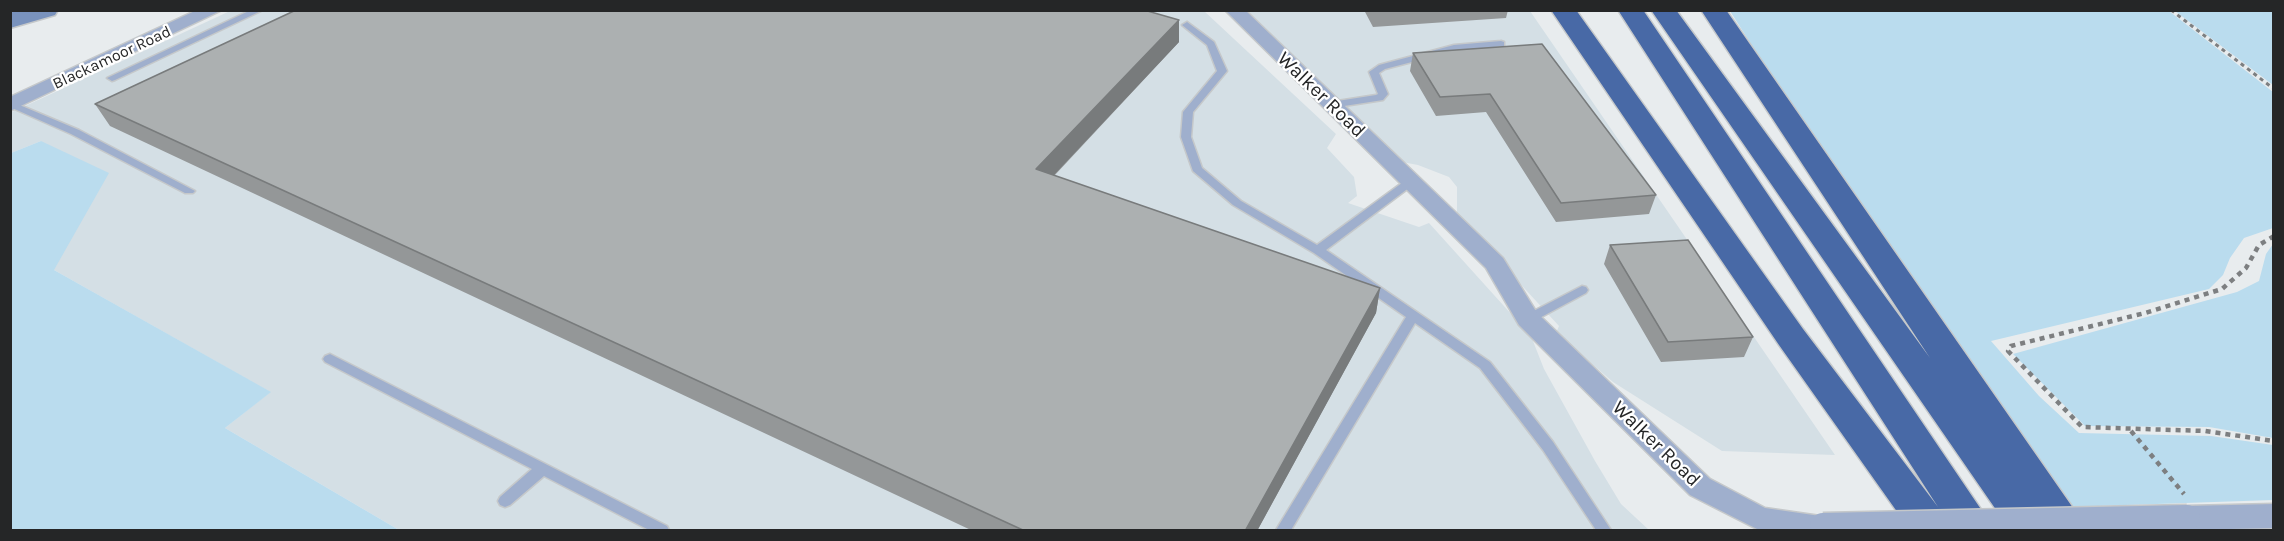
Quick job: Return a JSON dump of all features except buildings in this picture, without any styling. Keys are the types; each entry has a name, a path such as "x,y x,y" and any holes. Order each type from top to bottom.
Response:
{"highway":[{"path":"1563,10 1785,327 1932,531"},
{"path":"1630,10 1975,531"},
{"path":"1663,10 2032,531"},
{"path":"1713,10 2065,531"}],"main road":[{"path":"10,21 46,10"}],"street":[{"name":"Blackamoor Road","path":"11,105 213,10"},
{"name":"Walker Road","path":"1234,10 1495,263 1528,319 1700,487 1760,519 1823,526 2274,516"}],"lane":[{"path":"112,78 259,10"},
{"path":"1187,25 1211,44 1222,71 1188,112 1186,138 1197,169 1237,203 1318,250 1412,317 1485,365 1548,446 1605,531"},
{"path":"1331,105 1379,98 1383,94 1374,72 1382,67 1454,48 1501,44"},
{"path":"11,105 75,132 189,191"},
{"path":"1318,250 1410,182"},
{"path":"1528,319 1582,290"},
{"path":"1283,531 1412,317"},
{"path":"330,359 662,531"},
{"path":"506,501 542,469"}],"path":[{"path":"2171,10 2274,89"},
{"path":"2274,236 2259,245 2246,268 2222,290 2145,313 2011,346 2008,351 2082,427 2205,431 2274,441"},
{"path":"2131,430 2196,518"}],"shaded area":[{"path":"230,11 1204,11 1336,134 1327,148 1354,177 1357,196 1348,203 1419,227 1429,223 1531,336 1544,369 1621,504 1649,530 399,530 225,428 270,392 54,270 41,141 11,153 10,113"},
{"path":"1248,11 1530,11 1835,455 1722,451 1613,382 1556,333 1559,326 1457,215 1457,187 1449,177 1418,165 1402,162"},
{"path":"1730,11 2169,11 2273,92 2273,228 2244,238 2230,258 2223,275 2209,289 1991,341 2039,396 2079,433 2211,436 2273,445 2273,500 2068,507 1772,77"},
{"path":"2175,11 2273,11 2273,85"},
{"path":"41,141 109,173 54,270 271,392 225,428 399,530 11,530 11,153"},
{"path":"2273,244 2273,438 2209,427 2085,426 2013,354 2237,292 2259,281 2266,254"}]}
